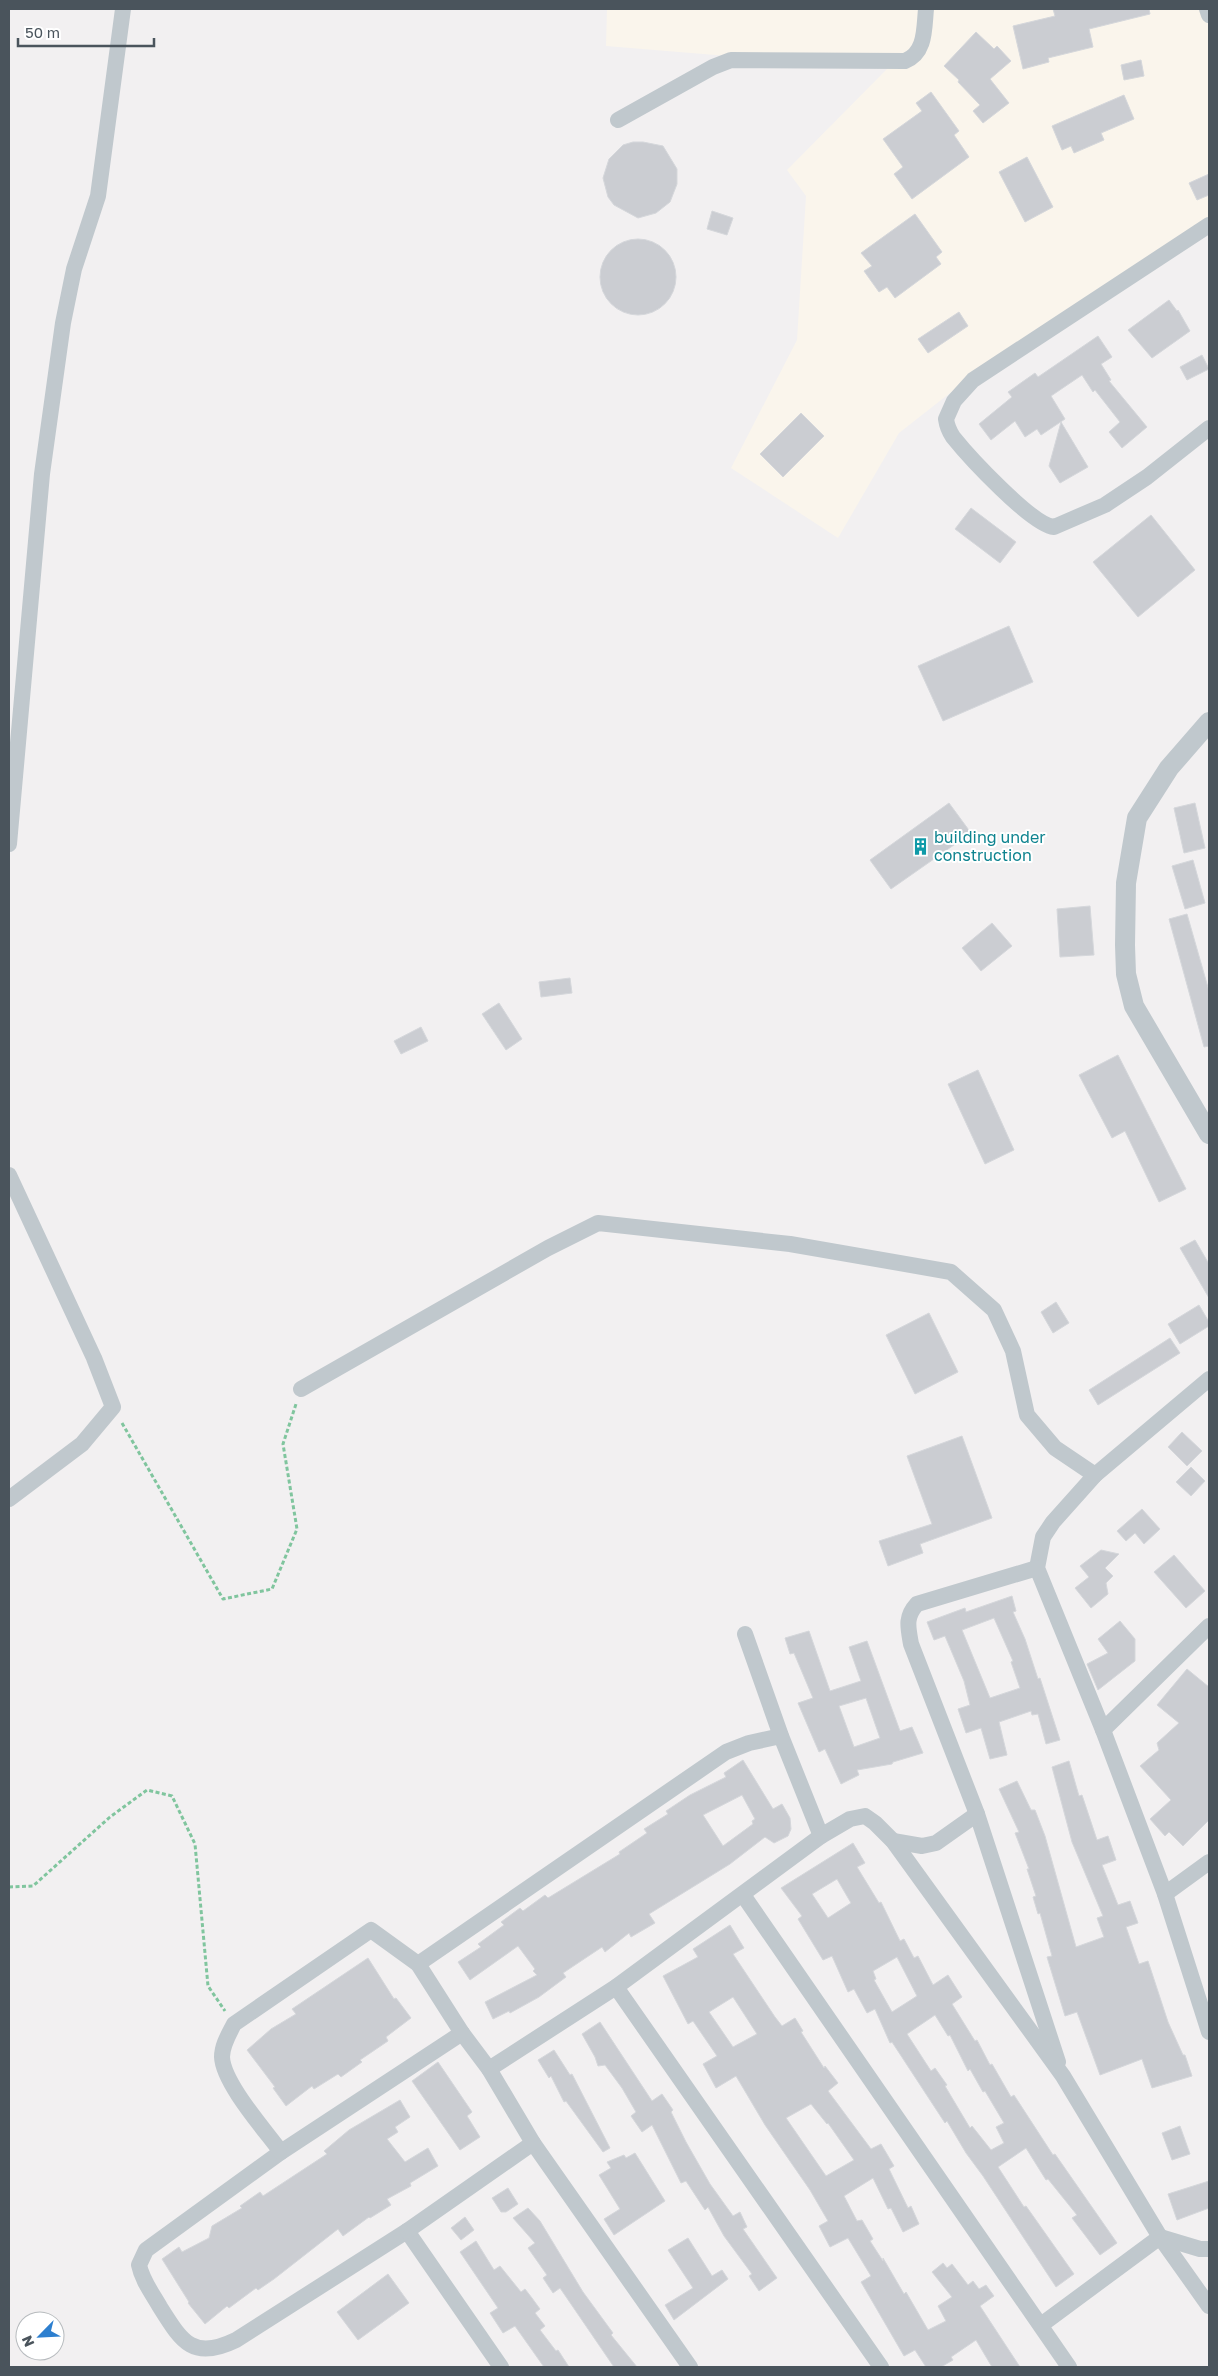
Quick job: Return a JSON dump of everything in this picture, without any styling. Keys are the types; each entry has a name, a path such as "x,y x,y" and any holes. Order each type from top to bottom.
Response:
{"street":[{"path":"9,844 44,464 63,323 74,269 98,196 123,9"},
{"path":"618,120 713,67 731,60 905,61 912,58 921,47 926,9"},
{"path":"1207,9 1209,16"},
{"path":"1209,225 973,380 954,401 946,419 954,438 1020,507 1040,522 1054,527 1104,505 1147,477 1209,428"},
{"path":"1209,722 1169,768 1137,818 1126,883 1125,945 1126,974 1134,1006 1209,1134"},
{"path":"9,1175 94,1358 113,1407 82,1444 9,1499"},
{"path":"301,1389 548,1248 598,1223 790,1244 952,1272 994,1310 1013,1351 1027,1415 1054,1448 1095,1475"},
{"path":"1209,1379 1095,1475 1053,1522 1043,1537 1037,1568 1103,1730 1165,1894 1209,2032"},
{"path":"1037,1568 917,1604 909,1612 907,1623 911,1644 977,1814 1063,2076"},
{"path":"1103,1730 1209,1626"},
{"path":"746,1634 781,1736 822,1836"},
{"path":"418,1964 726,1752 749,1743 781,1736"},
{"path":"893,1841 922,1846 936,1843 977,1814"},
{"path":"489,2069 616,1987 822,1836 850,1819 865,1816 893,1841 1063,2076 1160,2237 1209,2306"},
{"path":"1165,1894 1209,1862"},
{"path":"743,1895 1069,2367"},
{"path":"281,2152 235,2090 222,2057 225,2043 234,2024 370,1930 418,1964 462,2033 489,2069 533,2143 690,2367"},
{"path":"616,1987 881,2367"},
{"path":"462,2033 281,2152 146,2250 141,2257 139,2265 145,2281 178,2336 189,2346 209,2349 219,2348 236,2340 407,2231 533,2143"},
{"path":"407,2231 501,2367"},
{"path":"1041,2325 1160,2237"},
{"path":"1160,2237 1200,2249 1209,2249"}],"path":[{"path":"113,1407 223,1599 272,1589 297,1529 283,1444 301,1389"},
{"path":"9,1887 33,1886 110,1818 147,1790 172,1796 195,1844 208,1986 234,2024"}],"shaded area":[{"path":"607,9 1205,9 1209,27 1209,223 987,364 899,433 838,538 731,468 797,340 806,196 787,170 887,69 606,46"}],"building":[{"path":"1053,9 1149,9 1150,14 1089,29 1093,47 1048,58 1049,62 1023,69 1013,26 1055,16"},
{"path":"976,32 994,49 997,46 1011,61 990,79 1009,103 983,123 973,111 980,105 958,82 959,80 944,66"},
{"path":"1141,60 1144,76 1124,80 1121,65"},
{"path":"931,92 959,131 954,135 969,157 912,199 894,174 903,167 883,139 922,111 916,103"},
{"path":"1124,95 1134,119 1101,133 1104,140 1074,153 1071,146 1062,150 1052,126"},
{"path":"633,142 663,146 677,169 677,184 670,202 656,213 638,218 614,205 608,197 603,178 609,159 623,145"},
{"path":"1027,157 1053,207 1025,222 999,172"},
{"path":"1209,174 1209,195 1197,200 1189,183"},
{"path":"712,211 733,218 727,235 707,229"},
{"path":"915,214 942,252 936,257 941,264 895,298 887,287 879,292 864,271 872,266 861,253"},
{"path":"638,239 653,242 665,250 673,262 676,277 673,292 665,304 653,312 638,315 623,312 611,304 603,292 600,277 603,262 611,250 623,242"},
{"path":"1169,300 1178,310 1190,331 1152,358 1128,330"},
{"path":"959,312 968,326 928,353 918,339"},
{"path":"1098,336 1112,357 1101,364 1111,380 1109,381 1147,427 1122,448 1109,432 1120,422 1095,390 1093,392 1082,375 1051,396 1065,419 1041,435 1037,429 1025,437 1015,421 991,440 979,424 1012,397 1008,392 1035,373 1038,377"},
{"path":"1202,355 1209,369 1187,380 1180,367"},
{"path":"801,413 824,436 783,477 760,454"},
{"path":"1061,422 1088,467 1060,483 1049,466"},
{"path":"971,508 1016,542 1000,563 955,529"},
{"path":"1151,515 1195,570 1138,617 1093,562"},
{"path":"1009,626 1033,682 943,721 918,666"},
{"name":"building under construction","path":"949,803 971,833 891,889 870,860"},
{"path":"1195,803 1205,848 1184,853 1174,808"},
{"path":"1193,860 1205,903 1185,909 1172,866"},
{"path":"1090,906 1094,955 1060,957 1057,909"},
{"path":"1187,914 1209,991 1209,1046 1204,1047 1169,919"},
{"path":"992,923 1012,946 981,971 962,948"},
{"path":"570,978 572,993 541,997 539,982"},
{"path":"499,1003 522,1039 506,1050 482,1014"},
{"path":"421,1027 428,1041 401,1054 394,1041"},
{"path":"1118,1055 1186,1189 1159,1202 1125,1131 1112,1138 1079,1075"},
{"path":"978,1070 1014,1150 985,1164 948,1084"},
{"path":"1195,1240 1209,1264 1209,1298 1180,1248"},
{"path":"1056,1302 1069,1323 1053,1333 1041,1312"},
{"path":"1199,1305 1209,1322 1209,1326 1180,1344 1168,1324"},
{"path":"929,1313 958,1372 915,1394 886,1335"},
{"path":"1170,1338 1180,1353 1098,1405 1089,1390"},
{"path":"1182,1432 1202,1451 1187,1466 1168,1447"},
{"path":"962,1436 992,1518 920,1544 923,1553 888,1566 879,1541 932,1524 907,1456"},
{"path":"1191,1467 1205,1481 1191,1496 1176,1482"},
{"path":"1142,1509 1160,1529 1144,1544 1135,1533 1126,1541 1117,1531"},
{"path":"1101,1550 1119,1554 1105,1568 1113,1576 1106,1583 1108,1594 1091,1608 1075,1588 1089,1577 1080,1566"},
{"path":"1174,1555 1205,1591 1186,1608 1154,1572"},
{"path":"1012,1596 1016,1611 1013,1612 1025,1639 1038,1679 1040,1678 1060,1740 1046,1744 1038,1714 1032,1715 1031,1711 999,1722 1007,1755 990,1759 981,1728 966,1733 958,1709 970,1705 964,1681 945,1636 934,1640 927,1622 965,1608 966,1612","holes":["994,1618 1013,1661 1011,1662 1020,1688 990,1698 962,1630"]},
{"path":"1120,1621 1135,1639 1135,1661 1098,1690 1087,1664 1108,1653 1098,1639"},
{"path":"809,1631 830,1691 861,1681 849,1647 867,1641 900,1731 912,1727 923,1753 893,1762 892,1764 857,1770 859,1775 841,1784 825,1749 819,1752 798,1703 813,1698 794,1653 790,1654 785,1638","holes":["866,1698 880,1738 854,1747 839,1706"]},
{"path":"1187,1669 1209,1687 1209,1820 1183,1846 1169,1832 1165,1836 1150,1819 1171,1800 1140,1766 1159,1750 1157,1743 1179,1723 1157,1705"},
{"path":"743,1760 773,1809 782,1804 790,1818 791,1829 788,1836 774,1843 765,1837 730,1864 649,1914 655,1923 631,1937 629,1933 605,1952 602,1947 563,1973 566,1977 539,1997 510,2013 509,2011 493,2019 485,2002 537,1975 533,1971 535,1969 518,1946 470,1980 458,1962 481,1947 478,1944 504,1925 501,1922 520,1908 523,1911 545,1895 548,1898 620,1854 619,1852 647,1833 644,1829 668,1814 666,1811 690,1795 726,1777 724,1773","holes":["742,1795 755,1819 752,1821 753,1824 723,1846 703,1815"]},
{"path":"1069,1761 1079,1796 1082,1795 1097,1840 1108,1836 1116,1860 1102,1865 1118,1905 1130,1901 1138,1923 1126,1927 1139,1964 1148,1961 1168,2022 1183,2055 1185,2055 1192,2076 1152,2088 1142,2059 1100,2075 1077,2012 1065,2016 1047,1957 1052,1956 1040,1913 1038,1914 1033,1897 1036,1896 1027,1869 1029,1869 1015,1833 1019,1832 999,1789 1017,1781 1031,1810 1035,1810 1045,1836 1076,1947 1104,1937 1097,1918 1103,1916 1072,1842 1052,1767"},
{"path":"853,1843 865,1863 857,1867 879,1903 881,1902 900,1941 904,1939 914,1958 918,1956 933,1985 948,1975 962,1997 952,2004 975,2041 977,2040 990,2065 992,2064 1011,2097 1014,2095 1053,2155 1055,2154 1117,2243 1100,2255 1072,2218 1077,2215 1048,2179 1046,2180 1026,2148 998,2167 1024,2207 1026,2206 1074,2274 1056,2287 966,2153 947,2121 945,2123 892,2042 890,2043 875,2009 867,2013 854,1989 848,1992 832,1956 823,1960 798,1919 802,1916 781,1888","holes":["837,1879 851,1903 828,1918 812,1894","897,1957 917,1996 892,2012 874,1980 876,1979 873,1971","935,2015 948,2036 950,2035 968,2071 970,2069 1004,2123 996,2127 1004,2143 991,2150 972,2126 970,2128 945,2086 947,2085 935,2068 931,2071 907,2034"]},
{"path":"730,1925 744,1948 733,1954 775,2017 782,2026 795,2018 803,2031 801,2032 824,2068 825,2066 838,2083 828,2091 871,2149 881,2144 894,2166 889,2169 908,2208 911,2206 919,2224 903,2232 891,2208 888,2209 873,2178 844,2196 857,2221 862,2220 873,2239 870,2241 883,2261 883,2258 904,2294 906,2292 928,2330 946,2321 938,2306 952,2297 932,2272 943,2263 947,2268 952,2264 968,2285 973,2281 979,2289 986,2285 994,2296 980,2306 1020,2367 992,2367 976,2340 951,2357 953,2360 941,2367 926,2367 915,2350 904,2356 861,2282 871,2276 848,2238 830,2247 819,2226 828,2221 810,2190 765,2125 736,2076 716,2088 703,2064 717,2056 693,2021 688,2024 663,1976 698,1957 693,1949","holes":["733,1997 757,2034 733,2047 709,2012","811,2104 828,2123 854,2160 826,2176 786,2118"]},
{"path":"368,1958 394,1999 396,1998 411,2018 386,2037 388,2041 360,2060 362,2062 341,2077 338,2074 314,2089 312,2086 286,2106 273,2088 275,2087 247,2050 271,2029 296,2014 292,2009"},
{"path":"600,2022 652,2101 662,2094 673,2110 671,2112 686,2142 710,2184 733,2216 740,2212 747,2227 743,2229 777,2278 759,2291 749,2276 752,2274 724,2236 708,2207 705,2210 686,2181 681,2183 652,2125 642,2132 631,2116 636,2112 622,2088 605,2065 598,2066 582,2034"},
{"path":"554,2050 570,2075 572,2074 610,2148 603,2152 566,2101 564,2102 551,2076 549,2078 538,2060"},
{"path":"438,2062 472,2112 467,2116 480,2137 460,2150 412,2081"},
{"path":"400,2100 410,2117 395,2127 398,2132 387,2139 405,2162 428,2148 438,2166 410,2183 411,2186 387,2199 391,2205 369,2217 343,2236 338,2229 274,2279 258,2290 256,2288 229,2308 227,2306 205,2324 188,2303 162,2259 179,2247 182,2252 209,2238 212,2226 242,2208 240,2206 260,2192 263,2196 327,2154 324,2151 349,2130"},
{"path":"1180,2126 1190,2154 1172,2160 1162,2133"},
{"path":"635,2153 665,2201 614,2235 604,2219 620,2209 599,2175 611,2168 607,2162 624,2155 626,2158"},
{"path":"1209,2181 1209,2208 1177,2220 1168,2194"},
{"path":"508,2188 518,2204 506,2212 501,2212 492,2198"},
{"path":"528,2208 540,2221 583,2292 613,2333 611,2335 637,2367 614,2367 560,2288 553,2293 543,2278 547,2275 528,2248 535,2243 513,2218"},
{"path":"465,2217 474,2230 461,2240 451,2228"},
{"path":"688,2238 712,2276 722,2270 728,2279 674,2320 665,2305 693,2288 668,2250"},
{"path":"476,2241 494,2270 500,2266 521,2292 525,2289 532,2298 540,2309 535,2313 545,2326 540,2330 556,2351 558,2350 569,2367 544,2367 515,2326 503,2333 490,2313 498,2308 460,2252"},
{"path":"388,2274 409,2303 358,2340 337,2312"}],"place":[{"name":"building under construction","path":"920,846"}]}
